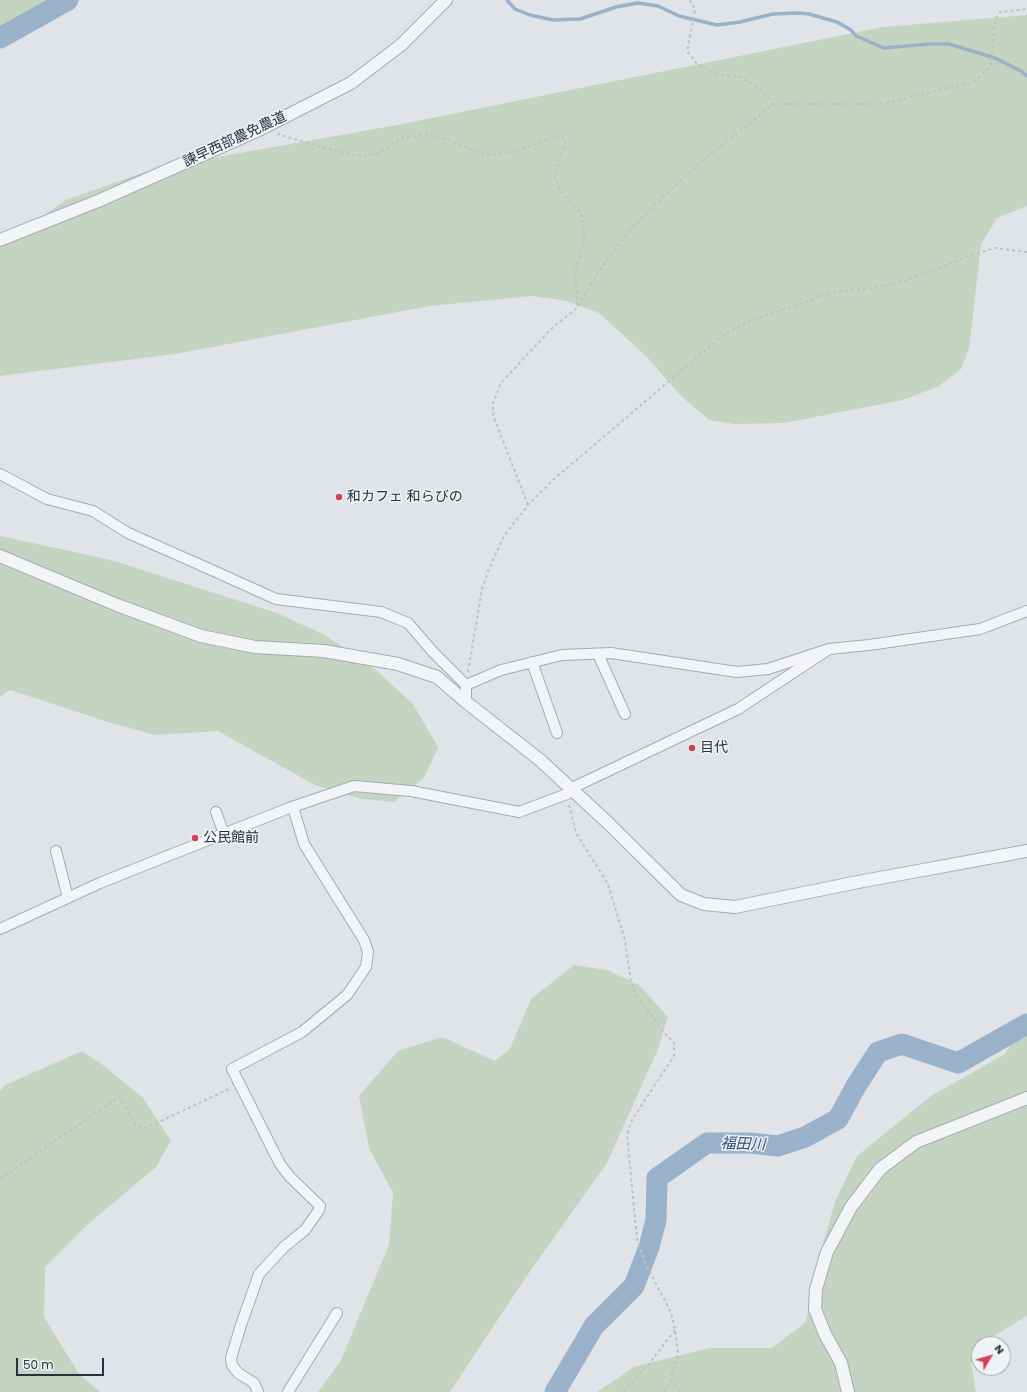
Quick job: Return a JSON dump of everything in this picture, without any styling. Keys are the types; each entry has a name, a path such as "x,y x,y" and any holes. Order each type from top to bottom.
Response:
{"street":[{"name":"諫早西部農免農道","path":"0,240 98,201 260,129 351,83 401,45 446,0"},
{"path":"0,474 47,499 93,512 128,533 276,599 381,612 408,622 433,652 466,685 466,702"},
{"path":"0,556 117,605 201,636 255,647 324,651 398,664 437,677 466,702 540,760 568,791 607,822 681,895 704,904 735,907 873,879 1027,851"},
{"path":"466,685 501,670 562,655 612,653 737,672 768,669 829,649 869,646 980,629 1027,611"},
{"path":"0,930 100,883 293,807 354,786 411,791 519,812 568,791 738,709 829,649"},
{"path":"598,654 625,714"},
{"path":"532,662 557,733"},
{"path":"258,1392 254,1383 238,1373 232,1365 231,1358 241,1325 260,1274 284,1246 305,1230 319,1210 320,1206 290,1177 280,1164 232,1069 302,1032 347,995 366,967 368,952 364,940 304,844 293,807"},
{"path":"216,812 224,834"},
{"path":"56,851 68,898"},
{"path":"848,1392 841,1363 824,1334 815,1309 816,1289 827,1252 851,1207 880,1169 916,1142 1027,1098"},
{"path":"288,1392 337,1313"}],"path":[{"path":"690,0 695,10 687,51 697,64 717,74 741,78 762,89 774,104"},
{"path":"528,505 493,415 494,413 492,406 501,384 551,329 576,308 597,274 626,234 659,201 703,160 774,104 882,104 974,82 991,66 995,20 1000,12 1027,9"},
{"path":"260,129 340,152 364,157 380,152 402,138 426,134 451,141 486,154 512,152 557,136 566,140 554,176 561,191 582,214 584,244 574,275 577,291 576,308"},
{"path":"466,685 477,627 482,589 488,571 504,536 528,505 553,480 721,338 745,323 809,301 816,297 905,281 969,256 995,248 1027,252"},
{"path":"568,791 576,833 608,884 624,940 631,982 637,996 662,1030 674,1043 674,1056 632,1120 627,1134 637,1239 645,1263 671,1312 675,1330 678,1352 670,1381 664,1392"},
{"path":"0,1179 118,1097 136,1125 146,1128 239,1084"},
{"path":"623,1392 648,1365 675,1330"},
{"path":"670,1381 682,1392"}],"green space":[{"path":"0,0 81,0 70,4 0,45"},
{"path":"1027,15 1027,206 997,218 981,245 969,349 961,369 939,386 903,400 784,423 734,424 709,420 681,396 648,358 599,313 567,301 532,296 430,306 175,354 0,376 0,246 66,200 156,168 397,125 883,27"},
{"path":"0,536 111,560 277,613 325,635 376,670 413,704 438,747 424,778 394,802 361,799 315,785 218,731 155,735 111,723 10,690 0,697"},
{"path":"574,965 607,970 639,985 668,1017 658,1049 607,1163 524,1280 450,1392 318,1392 340,1362 389,1245 393,1193 369,1148 359,1096 398,1051 442,1037 495,1061 510,1049 531,999"},
{"path":"1027,1019 1027,1316 994,1336 971,1336 971,1376 973,1376 976,1392 597,1392 634,1367 710,1348 772,1348 806,1322 819,1258 835,1202 857,1156 931,1096 1005,1054"},
{"path":"82,1051 103,1065 143,1098 171,1141 156,1167 87,1225 45,1267 44,1317 79,1374 100,1392 0,1392 0,1091 5,1085"}],"waterway":[{"path":"0,38 68,0"},
{"path":"507,0 515,9 530,15 553,20 580,19 616,7 638,3 658,6 679,16 717,25 740,22 773,14 809,14 837,22 851,30 856,36 884,48 929,44 949,44 995,58 1021,71 1027,76"},
{"name":"福田川","path":"555,1392 594,1326 634,1286 649,1247 656,1220 657,1178 707,1143 750,1143 778,1146 805,1137 838,1119 856,1086 878,1052 902,1044 958,1063 1027,1024"}],"place":[{"name":"和カフェ 和らびの","path":"339,497"},
{"name":"目代","path":"692,748"},
{"name":"公民館前","path":"195,838"}]}
